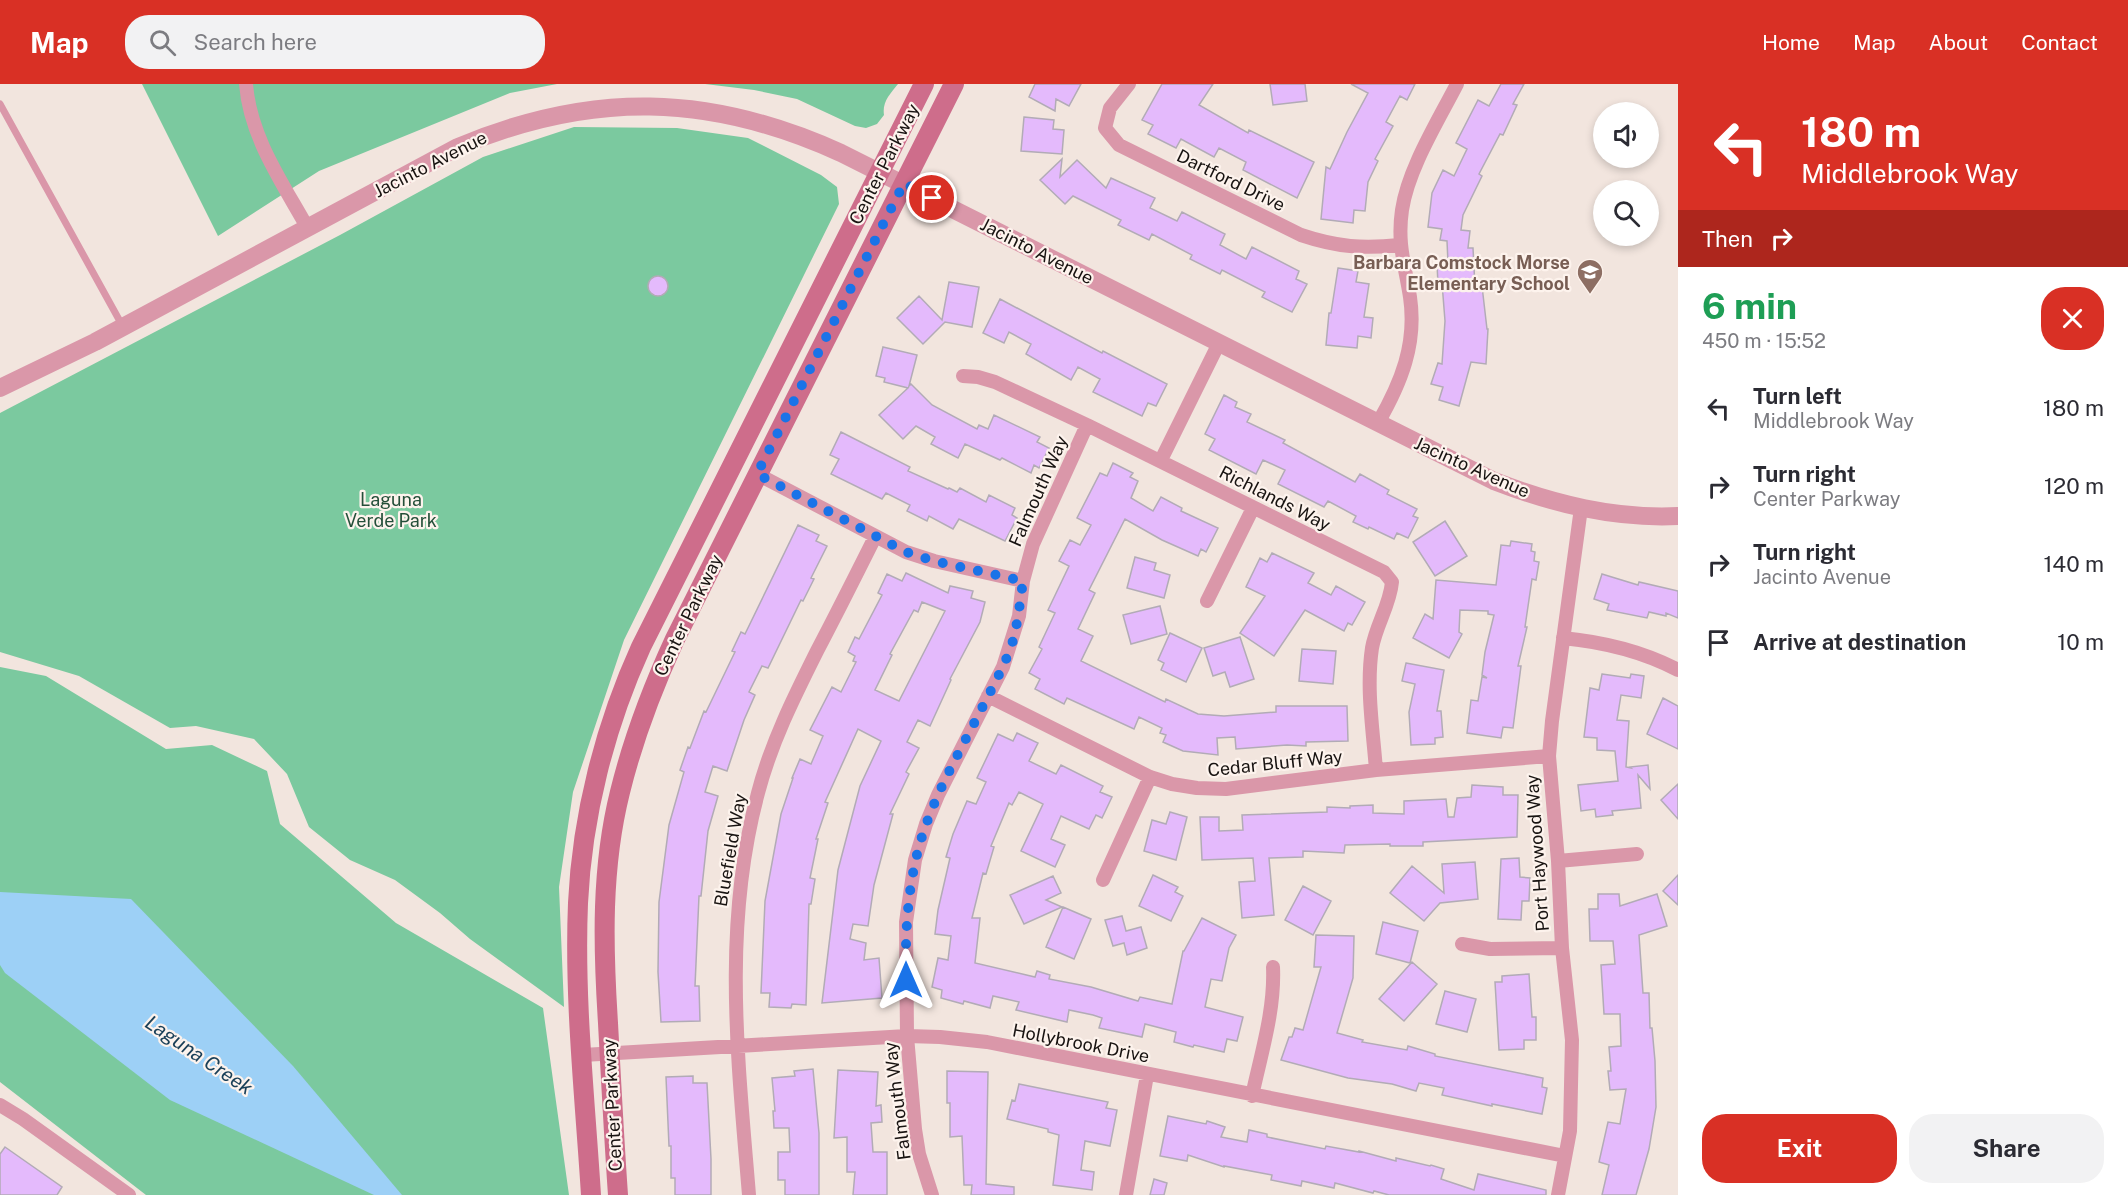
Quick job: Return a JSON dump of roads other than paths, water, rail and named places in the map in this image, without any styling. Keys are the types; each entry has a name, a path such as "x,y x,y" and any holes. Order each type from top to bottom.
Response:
{"main road":[{"name":"Center Parkway","path":"591,1195 577,965 578,901 583,852 601,760 624,686 641,647 924,84"},
{"name":"Center Parkway","path":"618,1195 604,945 605,895 610,846 620,794 649,698 675,639 954,84"}],"street":[{"path":"246,84 252,117 262,146 307,227"},
{"name":"Dartford Drive","path":"1129,84 1110,108 1106,128 1119,145 1301,235 1348,247 1375,248 1400,244"},
{"path":"1378,423 1398,386 1409,353 1412,328 1410,297 1400,244 1402,208 1412,173 1457,84"},
{"name":"Jacinto Avenue","path":"0,388 123,327 458,147 492,132 529,121 596,108 639,106 685,108 722,113 795,134 904,183 1494,481 1529,494 1581,508 1622,514 1678,516"},
{"path":"1161,460 1219,343"},
{"name":"Richlands Way","path":"963,376 995,382 1161,460 1384,572 1392,582 1391,596 1375,632 1370,666 1376,770"},
{"name":"Falmouth Way","path":"932,1195 919,1154 915,1129 907,1036 906,922 915,860 938,795 1003,667 1012,644 1023,581 1033,544 1087,425"},
{"path":"757,474 906,552 934,561 1023,581"},
{"path":"1207,601 1253,508"},
{"name":"Port Haywood Way","path":"1558,1195 1570,1131 1572,1040 1562,948 1558,861 1549,756 1581,508"},
{"name":"Bluefield Way","path":"749,1195 737,1045 735,949 738,896 746,844 758,792 791,703 875,537"},
{"path":"1563,638 1624,648 1649,656 1678,670"},
{"name":"Cedar Bluff Way","path":"988,696 1149,777 1197,788 1226,789 1376,770 1549,756"},
{"path":"1103,880 1149,777"},
{"path":"1558,861 1637,854"},
{"path":"1462,944 1490,949 1562,948"},
{"path":"1252,1096 1274,986 1273,967"},
{"name":"Hollybrook Drive","path":"583,1055 907,1036 940,1037 987,1042 1565,1156"},
{"path":"1126,1195 1147,1075"},
{"path":"0,1105 129,1195"}],"lane":[{"path":"0,104 123,327"}],"water":[{"name":"Laguna Creek","path":"0,892 131,899 293,1066 402,1195 374,1195 170,1100 5,973 0,965"}],"place":[{"name":"Barbara Comstock Morse Elementary School","path":"1590,295"}],"park label":[{"name":"Laguna Verde Park","path":"391,509"}]}
